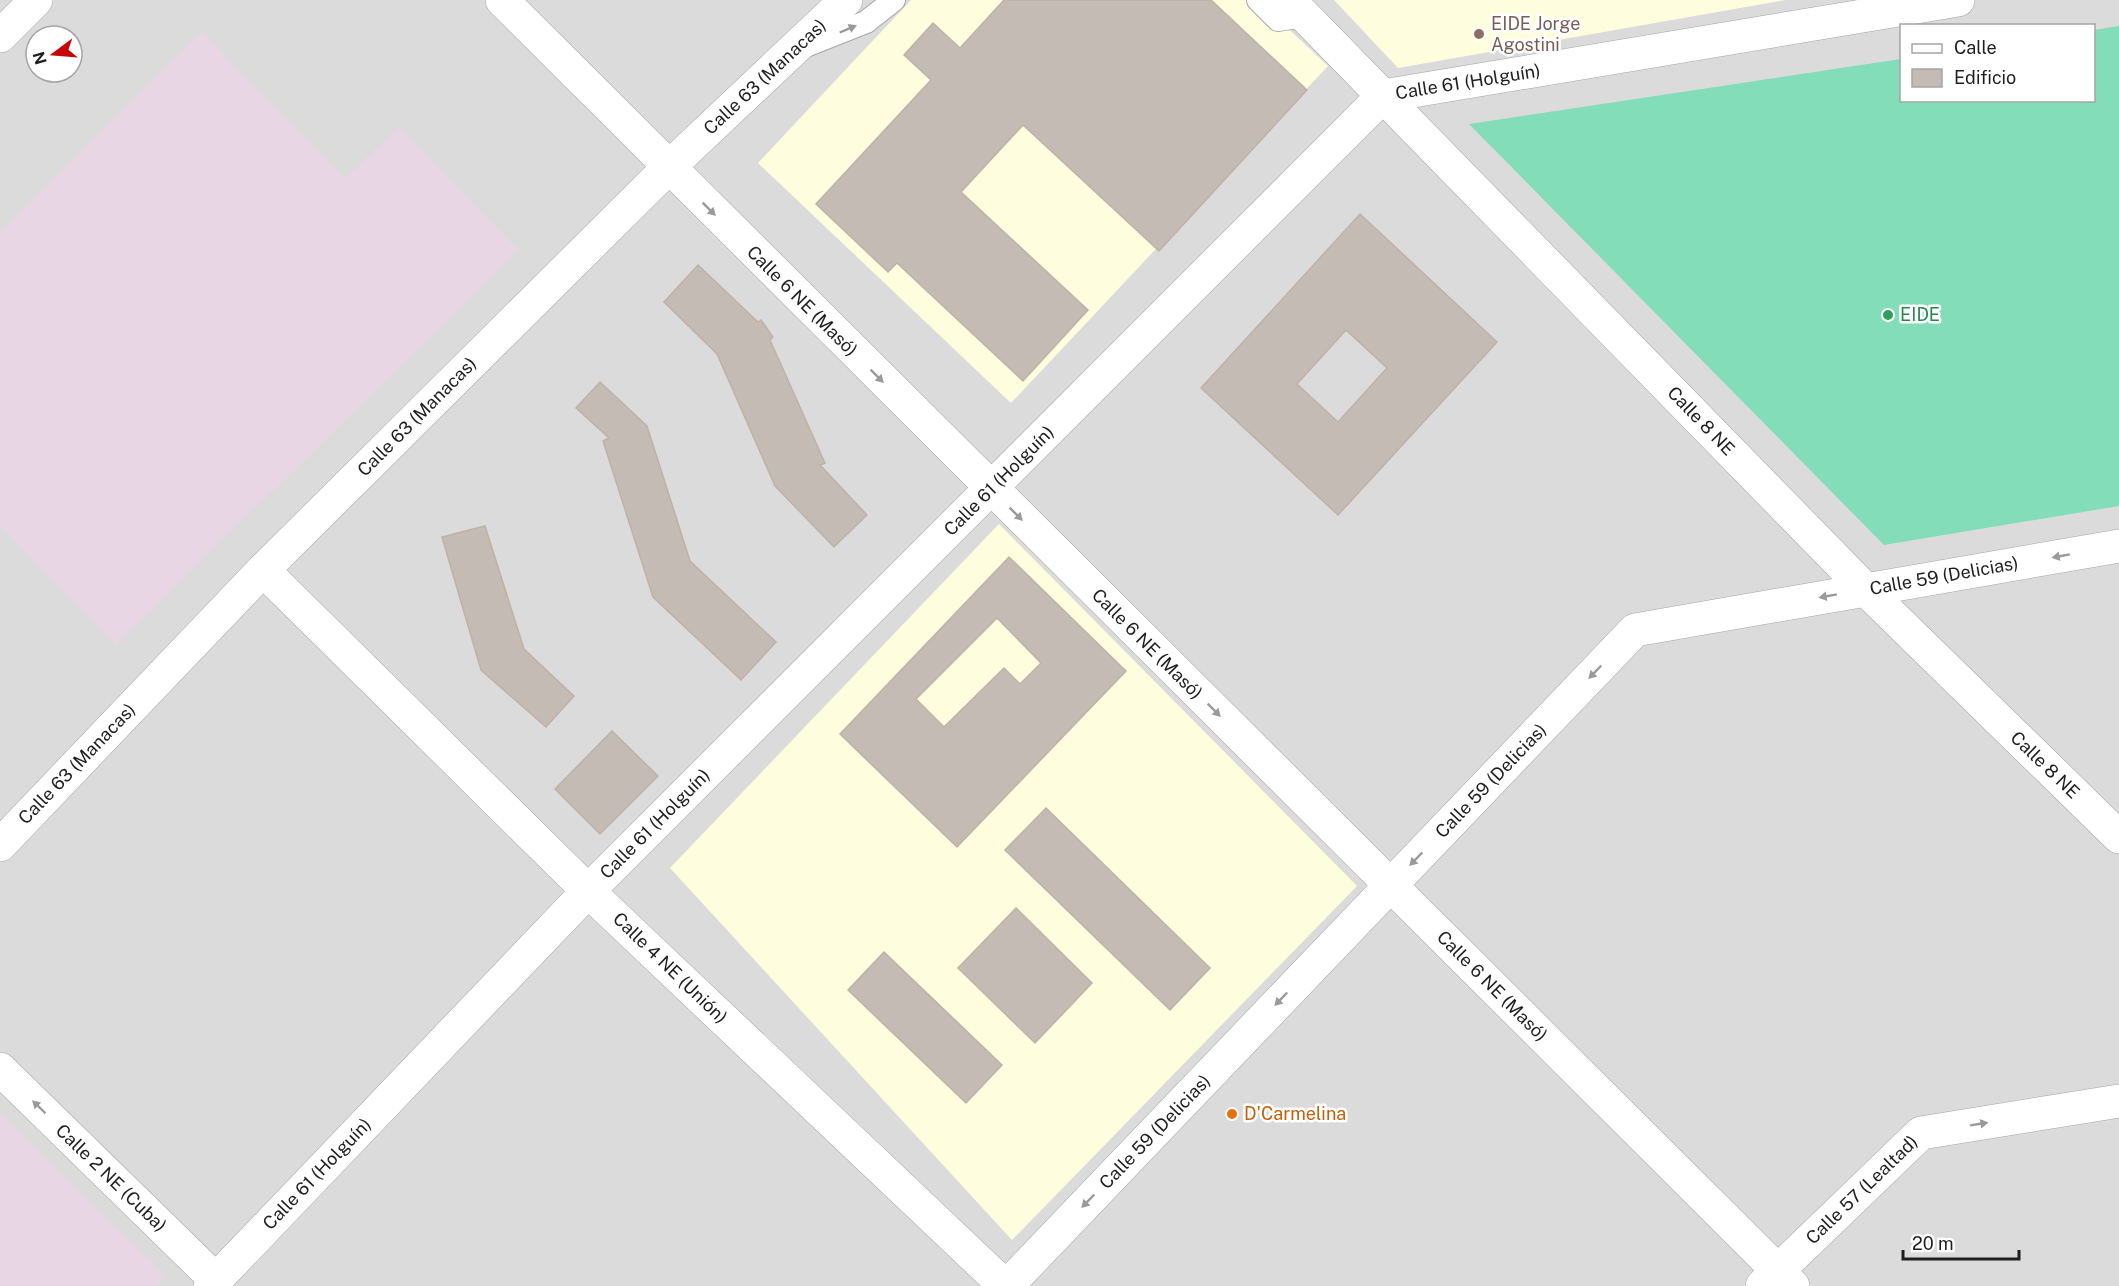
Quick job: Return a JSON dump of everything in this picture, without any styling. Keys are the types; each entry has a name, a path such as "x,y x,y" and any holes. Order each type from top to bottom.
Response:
{"street":[{"path":"0,36 36,0"},
{"name":"Calle 6 NE (Masó)","path":"501,0 1390,885 1778,1281"},
{"name":"Calle 63 (Manacas)","path":"0,845 263,570 668,168 846,0"},
{"name":"Calle 61 (Holguín)","path":"216,1284 588,891 1383,96 1958,0"},
{"name":"Calle 8 NE","path":"1297,8 1866,590 2119,837"},
{"name":"Calle 59 (Delicias)","path":"1006,1286 1635,630 2119,546"},
{"name":"Calle 4 NE (Unión)","path":"263,570 588,891 1006,1286"},
{"name":"Calle 2 NE (Cuba)","path":"0,1069 216,1284"},
{"name":"Calle 57 (Lealtad)","path":"1778,1281 1921,1133 2119,1101"}],"lane":[{"path":"796,49 866,22 894,0"},
{"path":"1258,0 1278,20 1297,8"}],"shaded area":[{"path":"0,0 2119,0 2119,1286 0,1286"},
{"path":"911,0 1258,0 1328,66 1011,403 758,163"},
{"name":"EIDE Jorge Agostini","path":"1334,0 1786,0 1398,68"},
{"path":"202,32 345,179 398,127 518,250 116,645 0,525 0,231"},
{"path":"999,524 1357,886 1012,1240 670,868"},
{"path":"0,1113 166,1276 156,1286 0,1286"}],"green space":[{"name":"EIDE","path":"2119,26 2119,506 1884,545 1469,124 1900,59 1900,102 2095,102 2095,30"}],"building":[{"path":"1004,0 1211,0 1307,90 1159,251 1023,125 961,192 1088,310 1023,381 897,263 888,272 816,204 931,80 904,55 933,23 960,48"},
{"path":"1360,214 1497,342 1338,515 1201,388","holes":["1346,330 1387,368 1338,422 1297,384"]},
{"path":"698,265 758,322 761,320 773,337 770,340 825,463 820,465 867,515 834,547 775,486 717,354 664,302"},
{"path":"600,382 647,426 690,561 776,642 741,680 653,597 603,441 609,438 576,408"},
{"path":"485,526 524,649 574,696 546,727 481,670 442,537"},
{"path":"1009,557 1126,671 957,847 840,734","holes":["997,618 1041,663 1020,684 1004,668 944,727 916,699"]},
{"path":"612,731 658,776 600,834 555,789"},
{"path":"1046,808 1210,968 1170,1010 1005,850"},
{"path":"1016,908 1092,983 1035,1043 958,968"},
{"path":"884,952 1002,1065 966,1103 848,990"}],"place":[{"name":"EIDE Jorge Agostini","path":"1479,34"},
{"name":"EIDE","path":"1888,315"},
{"name":"D'Carmelina","path":"1232,1114"}]}
